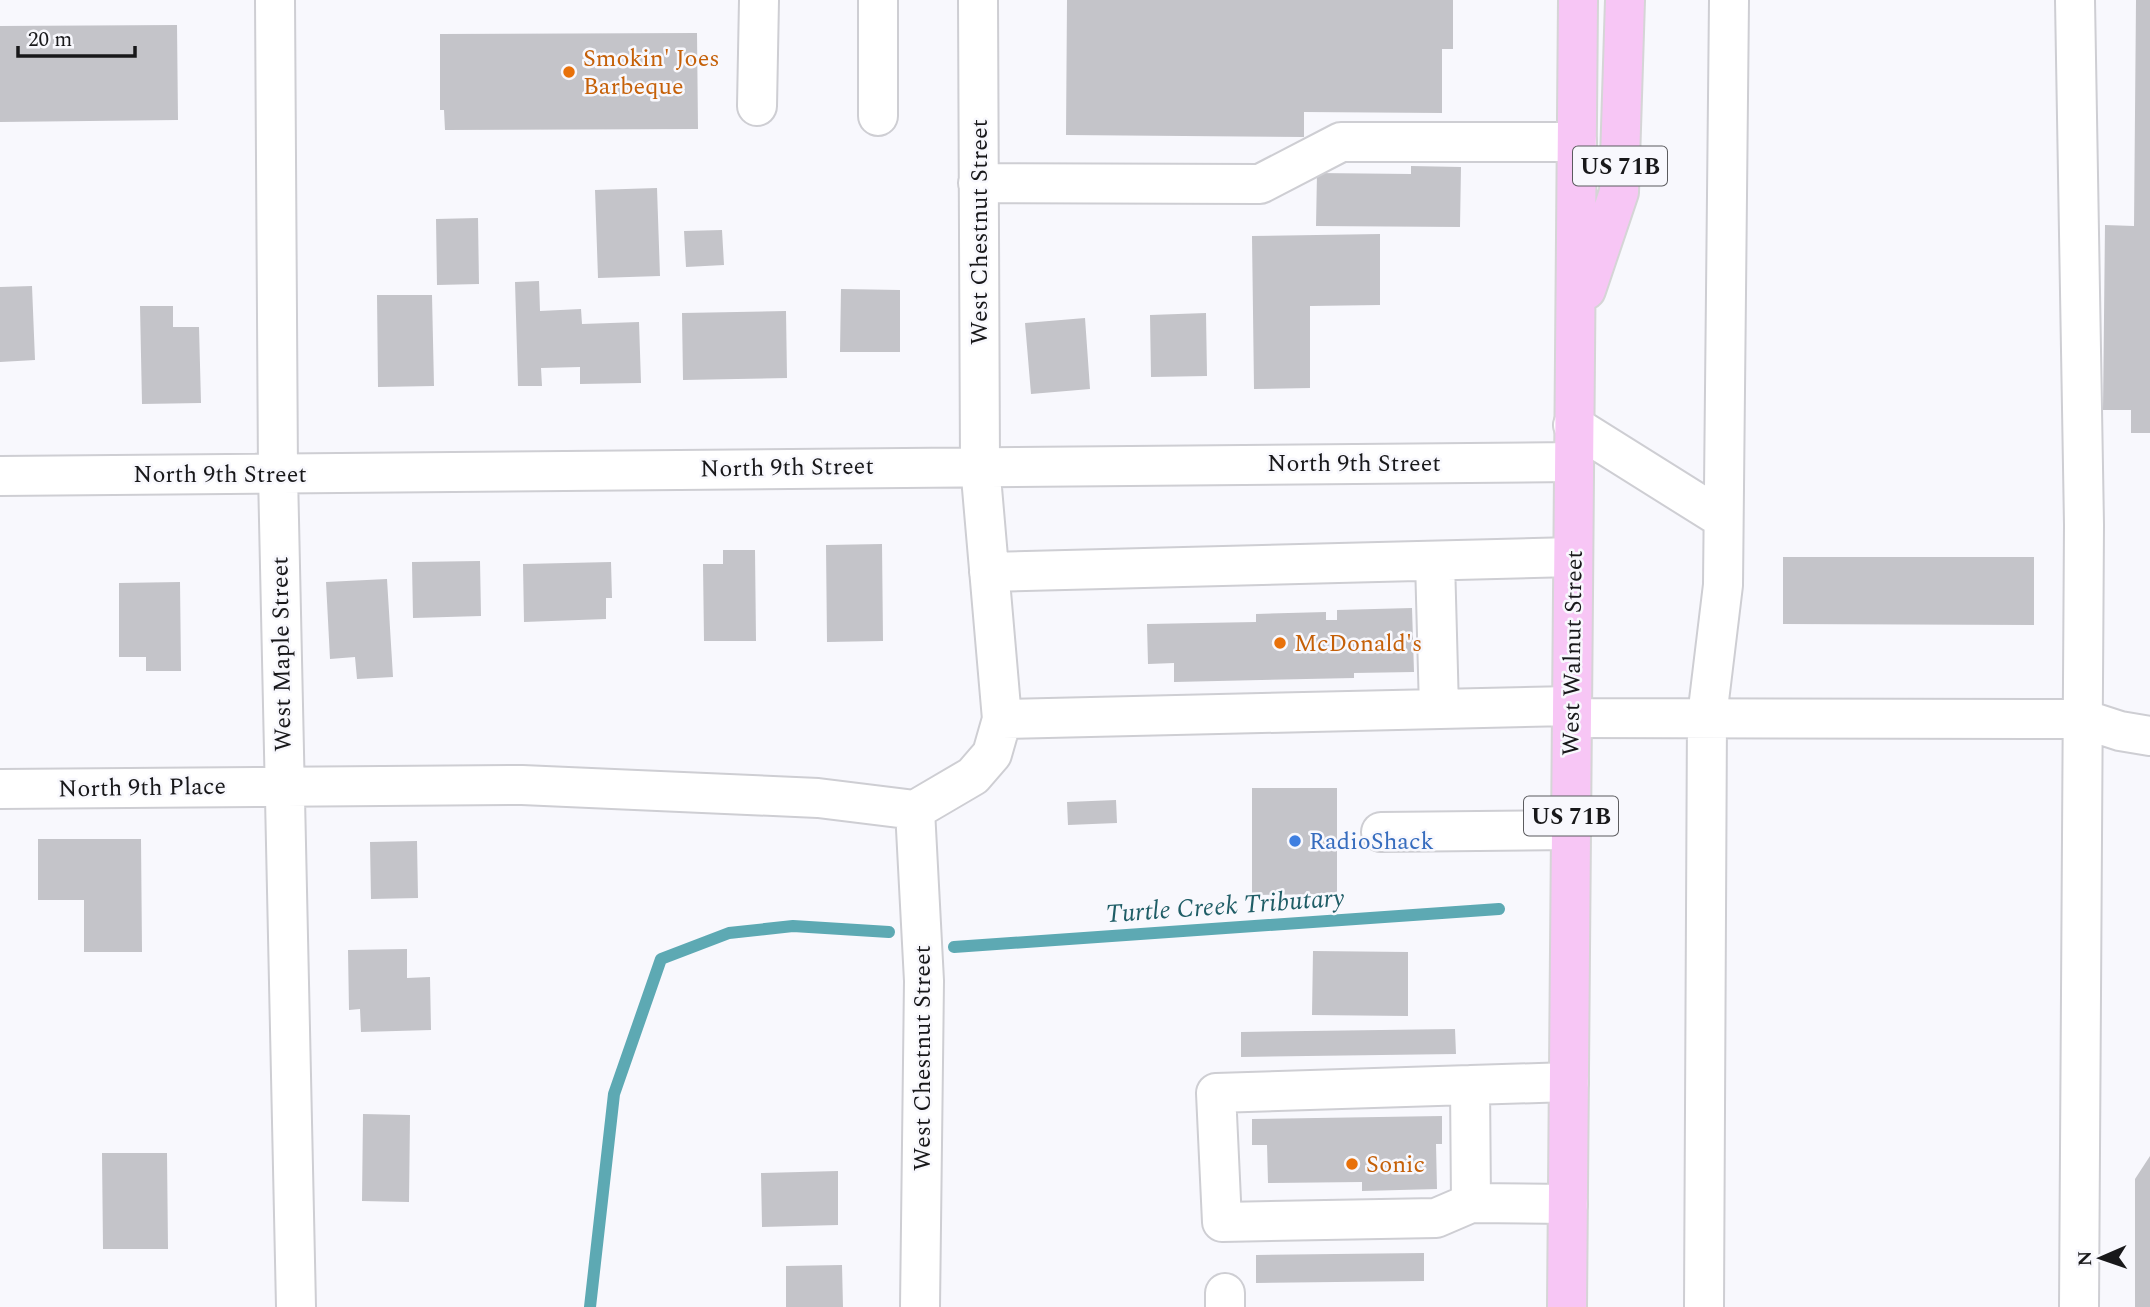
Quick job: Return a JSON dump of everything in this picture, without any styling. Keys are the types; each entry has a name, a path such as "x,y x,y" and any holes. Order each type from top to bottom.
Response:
{"main road":[{"name":"West Walnut Street","path":"1567,1307 1578,0"},
{"name":"US 71B","path":"1574,326 1619,192 1625,0"}],"street":[{"name":"West Maple Street","path":"275,0 278,474 296,1307"},
{"path":"757,106 759,0"},
{"path":"878,0 878,116"},
{"name":"West Chestnut Street","path":"978,0 980,465 1002,719"},
{"path":"1704,1307 1707,717 1723,585 1729,0"},
{"path":"2075,0 2084,525 2079,1307"},
{"path":"978,183 1259,184 1341,142 1577,142"},
{"name":"North 9th Street","path":"0,476 980,465 1573,443"},
{"path":"1573,443 1723,519"},
{"path":"989,572 1573,557"},
{"path":"1435,561 1439,709"},
{"path":"915,810 973,776 992,754 1002,719 1439,709 1707,717 2083,719 2120,731 2150,736"},
{"name":"North 9th Place","path":"0,789 284,784 536,785 818,797 915,810"},
{"name":"West Chestnut Street","path":"915,810 924,981 920,1307"},
{"path":"1381,832 1570,830"},
{"path":"1568,1203 1471,1203 1436,1218 1222,1222 1216,1093 1569,1082"},
{"path":"1470,1085 1471,1203"}],"building":[{"path":"1067,0 1453,0 1453,49 1442,49 1442,113 1304,112 1304,137 1066,135"},
{"path":"2136,0 2150,0 2150,433 2131,433 2131,410 2103,410 2105,225 2134,226"},
{"path":"177,25 178,120 0,122 0,26"},
{"name":"Smokin' Joes Barbeque","path":"697,33 698,129 445,130 444,110 440,110 440,34"},
{"path":"1411,166 1461,167 1460,227 1316,226 1317,173 1411,174"},
{"path":"657,188 660,276 598,278 595,190"},
{"path":"478,218 479,284 437,285 436,219"},
{"path":"722,230 724,265 686,267 684,231"},
{"path":"1380,234 1380,305 1310,306 1310,388 1254,389 1252,236"},
{"path":"539,281 540,311 581,309 582,324 639,322 641,383 580,384 580,367 541,368 542,386 518,386 515,282"},
{"path":"32,286 35,360 0,362 0,287"},
{"path":"841,289 900,290 900,352 840,352"},
{"path":"377,295 432,295 434,386 378,387"},
{"path":"140,306 173,306 173,327 199,327 201,403 142,404"},
{"path":"786,311 787,378 683,380 682,313"},
{"path":"1206,313 1207,376 1151,377 1150,315"},
{"path":"1085,318 1090,389 1031,394 1025,323"},
{"path":"882,544 883,641 827,642 826,545"},
{"path":"723,550 755,550 756,641 704,641 703,564 723,564"},
{"path":"1783,557 2034,557 2034,625 1783,624"},
{"path":"480,561 481,616 413,618 412,562"},
{"path":"611,562 612,598 606,598 606,619 524,622 523,564"},
{"path":"387,579 393,677 357,679 355,657 330,659 326,582"},
{"path":"180,582 181,671 146,671 146,657 119,657 119,583"},
{"name":"McDonald's","path":"1412,608 1414,672 1354,673 1354,678 1174,682 1174,663 1148,664 1147,624 1256,622 1256,614 1326,612 1326,620 1337,620 1337,610"},
{"name":"RadioShack","path":"1252,788 1337,788 1337,894 1252,895"},
{"path":"1116,800 1117,823 1068,825 1067,802"},
{"path":"38,839 141,839 142,952 84,952 84,900 38,900"},
{"path":"417,841 418,898 371,899 370,842"},
{"path":"407,949 407,978 430,977 431,1030 361,1032 360,1009 349,1010 348,950"},
{"path":"1313,951 1408,952 1408,1016 1312,1015"},
{"path":"1455,1029 1456,1054 1241,1057 1241,1032"},
{"path":"363,1114 410,1115 409,1202 362,1201"},
{"name":"Sonic","path":"1442,1116 1442,1144 1436,1144 1437,1189 1362,1191 1362,1182 1268,1183 1267,1145 1252,1145 1252,1119"},
{"path":"102,1153 167,1153 168,1249 103,1249"},
{"path":"2150,1156 2150,1307 2135,1307 2135,1179"},
{"path":"838,1171 838,1225 762,1227 761,1173"},
{"path":"1424,1253 1424,1281 1256,1283 1256,1255"},
{"path":"842,1265 843,1307 786,1307 786,1266"}],"waterway":[{"name":"Turtle Creek Tributary","path":"954,947 1499,909"},
{"name":"Turtle Creek Tributary","path":"590,1307 614,1094 661,959 729,933 793,926 889,932"}],"place":[{"name":"Smokin' Joes Barbeque","path":"569,72"},
{"name":"McDonald's","path":"1280,643"},
{"name":"RadioShack","path":"1295,841"},
{"name":"Sonic","path":"1352,1164"}]}
